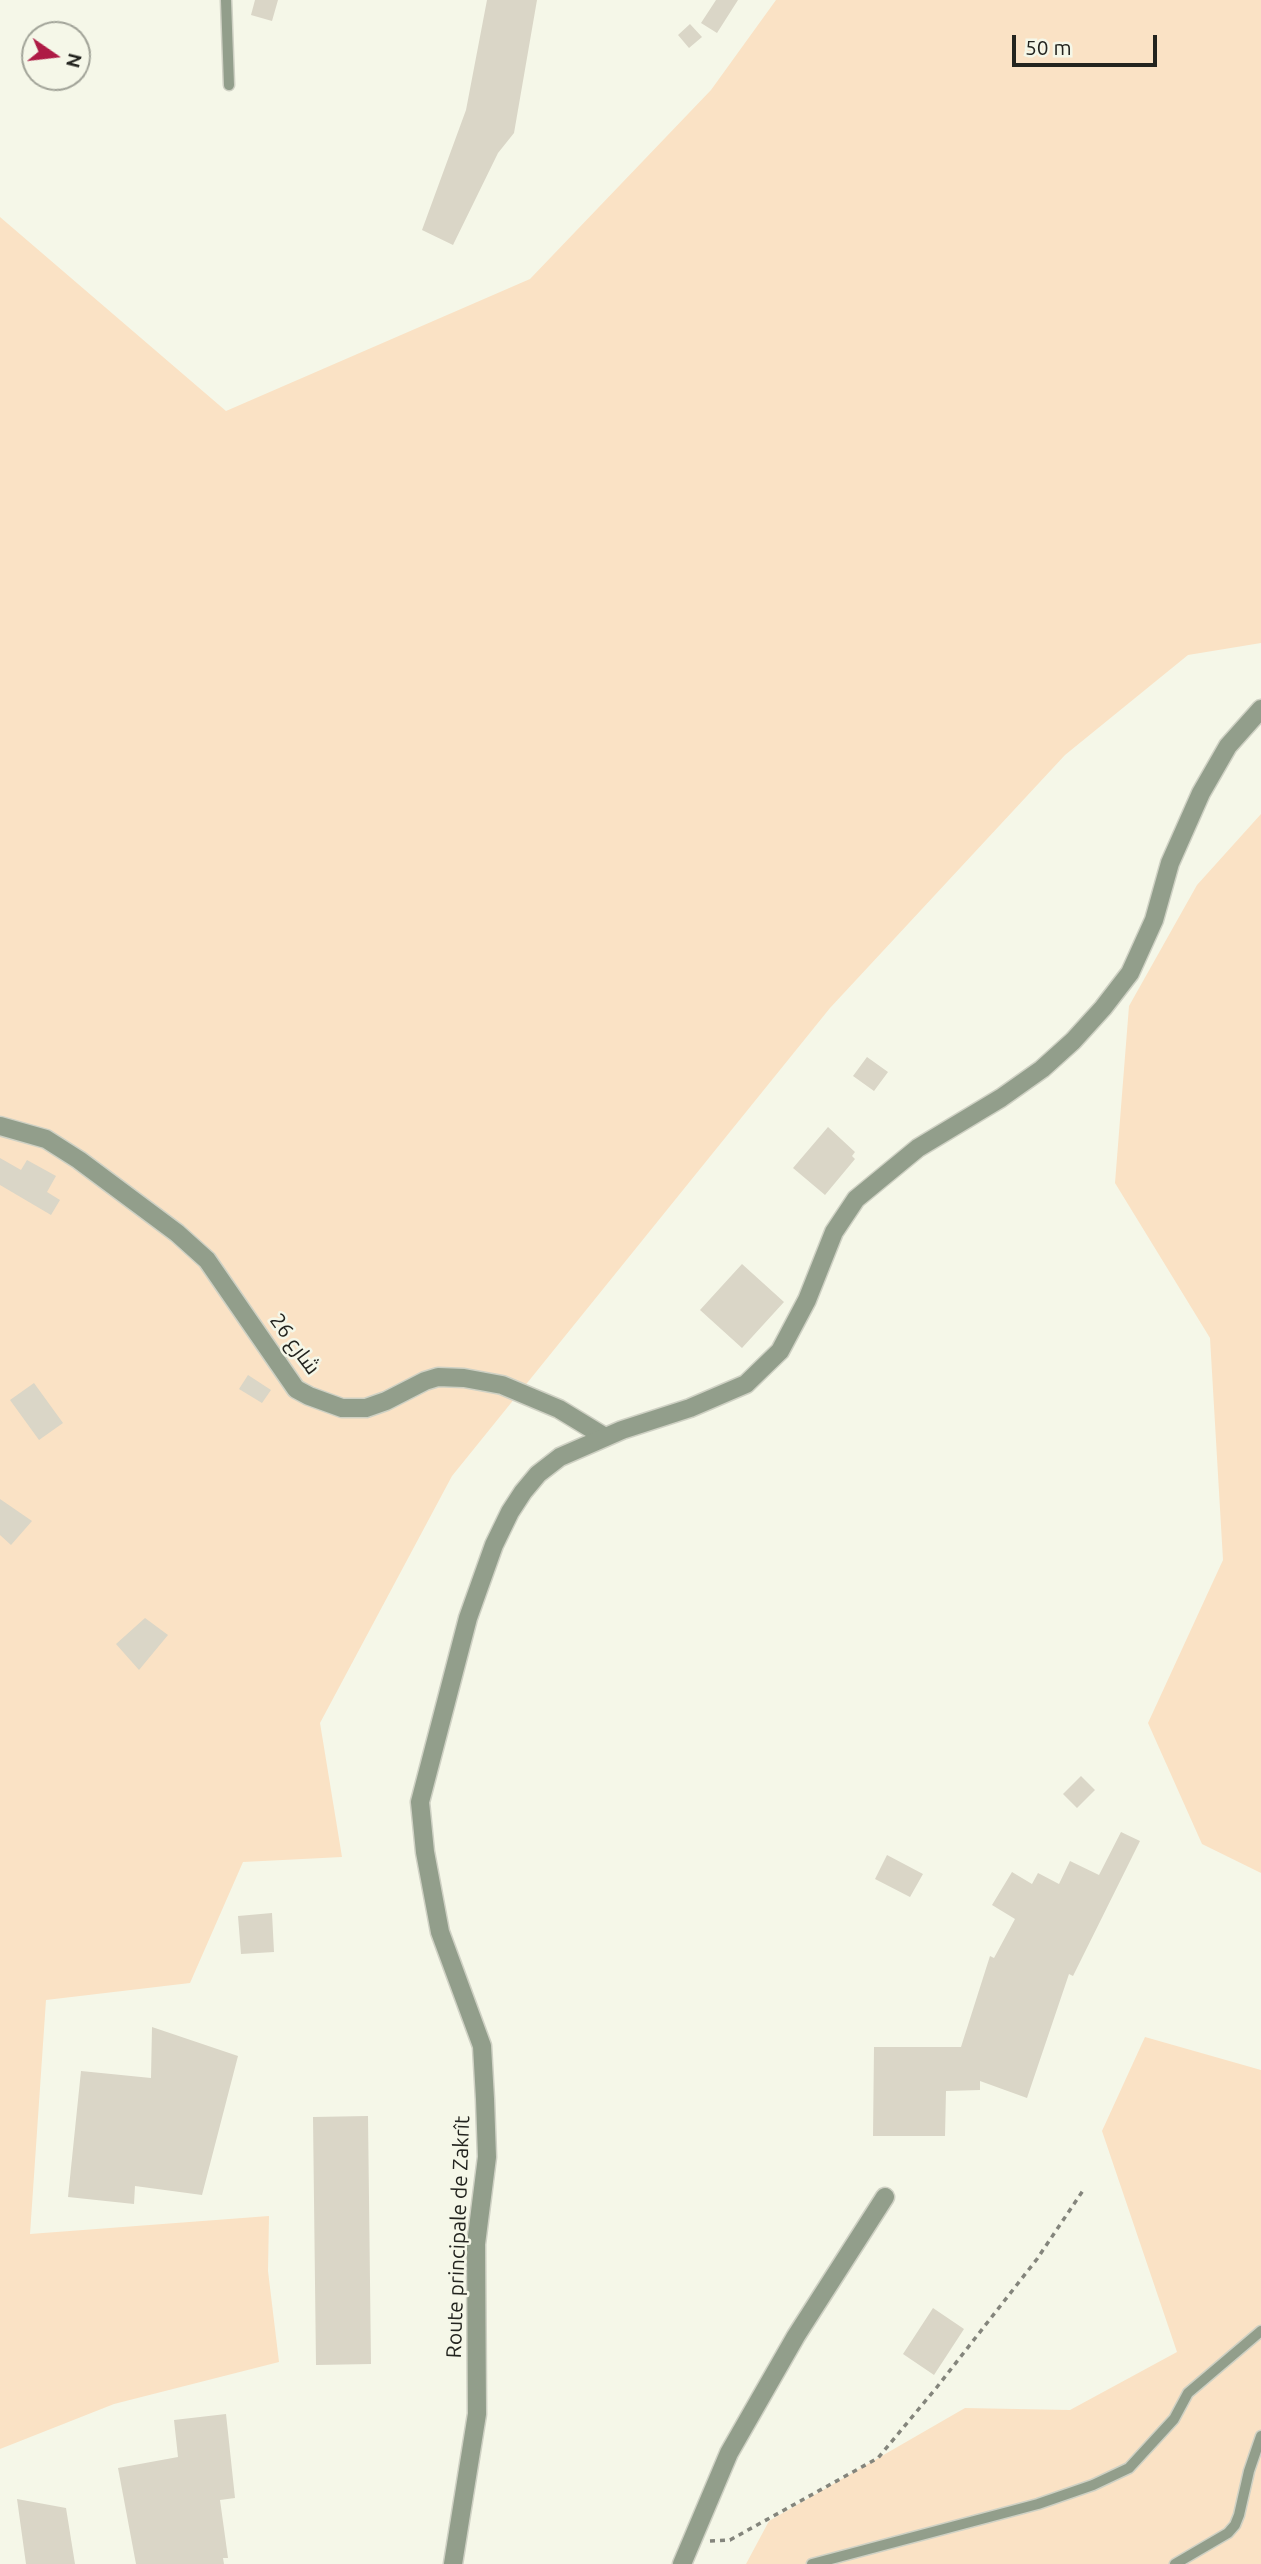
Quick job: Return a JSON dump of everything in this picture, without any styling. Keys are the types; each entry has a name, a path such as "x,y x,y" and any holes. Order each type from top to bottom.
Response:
{"street":[{"name":"Route principale de Zakrît","path":"453,2564 477,2414 476,2244 487,2157 486,2122 482,2046 440,1932 420,1802 468,1618 494,1545 510,1512 538,1474 560,1457 605,1437 690,1408 746,1384 780,1351 807,1300 834,1232 856,1199 918,1149 1001,1098 1042,1069 1073,1041 1130,973 1154,920 1170,863 1201,793 1228,746 1261,709"},
{"name":"شارع 26","path":"0,1126 46,1139 79,1160 177,1233 206,1260 296,1390 342,1408 366,1408 386,1402 425,1381 439,1377 464,1378 502,1385 547,1404 605,1437"},
{"path":"682,2564 729,2452 796,2336 885,2196"}],"lane":[{"path":"226,0 229,85"},
{"path":"812,2564 1038,2504 1093,2485 1129,2468 1174,2419 1188,2393 1261,2331"},
{"path":"1175,2564 1228,2533 1235,2525 1261,2435"}],"path":[{"path":"690,2543 730,2540 878,2458 1037,2259 1084,2189"}],"shaded area":[{"path":"776,0 1261,0 1261,643 1188,655 1065,755 830,1008 452,1476 320,1723 342,1857 243,1862 190,1983 46,2000 30,2234 269,2216 268,2271 279,2362 114,2404 0,2449 0,217 226,411 530,279 711,90"},
{"path":"1261,814 1261,1873 1202,1844 1148,1723 1223,1560 1210,1338 1115,1183 1129,1006 1197,885"},
{"path":"1145,2037 1261,2070 1261,2564 746,2564 769,2521 965,2408 1070,2410 1177,2352 1102,2131"}],"building":[{"path":"255,0 278,0 272,21 251,15"},
{"path":"487,0 537,0 514,133 498,153 453,245 422,230 466,110"},
{"path":"716,0 738,0 717,33 701,23"},
{"path":"690,24 702,37 689,48 678,35"},
{"path":"867,1057 888,1072 874,1091 853,1076"},
{"path":"828,1127 855,1152 852,1156 855,1159 825,1195 793,1168"},
{"path":"0,1158 21,1170 27,1160 56,1176 47,1192 60,1200 51,1215 0,1185"},
{"path":"742,1264 784,1302 742,1348 700,1310"},
{"path":"248,1375 271,1390 262,1403 239,1389"},
{"path":"34,1383 63,1423 39,1440 10,1400"},
{"path":"0,1499 32,1521 11,1545 0,1535"},
{"path":"145,1618 168,1635 139,1670 116,1644"},
{"path":"1081,1776 1095,1790 1077,1808 1063,1794"},
{"path":"1121,1832 1140,1841 1073,1976 1069,1974 1027,2098 980,2081 980,2090 946,2091 945,2136 873,2136 874,2047 961,2047 990,1956 994,1958 1015,1919 992,1905 1012,1872 1032,1884 1038,1873 1059,1884 1070,1861 1099,1875"},
{"path":"887,1855 923,1874 910,1897 875,1879"},
{"path":"272,1913 274,1952 241,1954 238,1916"},
{"path":"152,2027 238,2056 202,2195 135,2186 134,2204 68,2197 81,2071 151,2078"},
{"path":"368,2116 371,2364 316,2365 313,2117"},
{"path":"933,2308 964,2329 934,2375 903,2354"},
{"path":"226,2414 235,2498 220,2500 228,2558 223,2558 224,2564 136,2564 118,2468 178,2457 174,2420"},
{"path":"17,2499 66,2508 75,2564 26,2564"}]}
